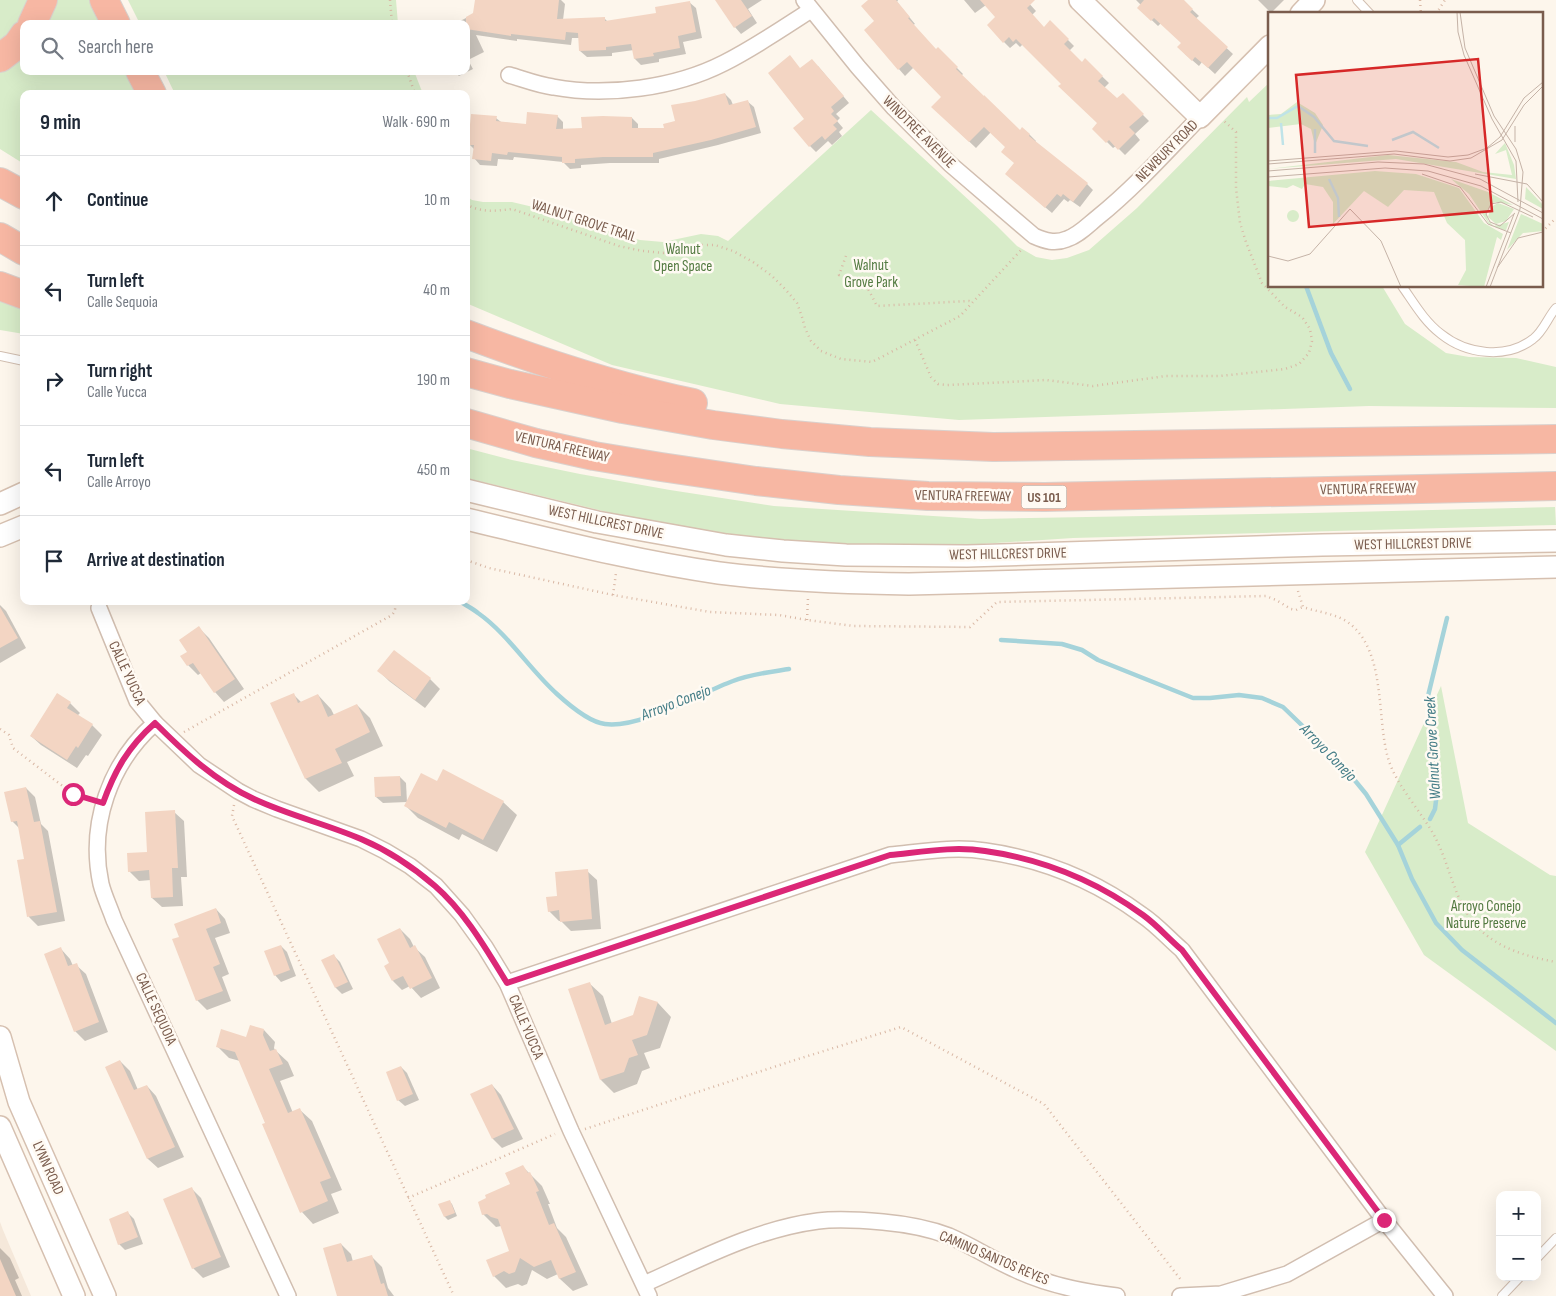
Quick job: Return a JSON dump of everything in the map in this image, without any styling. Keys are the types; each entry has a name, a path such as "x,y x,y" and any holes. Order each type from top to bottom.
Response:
{"highway":[{"path":"34,20 43,0"},
{"path":"104,0 114,20"},
{"path":"0,58 20,41"},
{"path":"142,75 150,90"},
{"path":"0,182 20,193"},
{"path":"0,237 20,249"},
{"path":"0,286 20,294"},
{"path":"470,335 595,378 713,408 832,422 943,431 993,447"},
{"path":"470,373 623,409 713,425 782,434 870,442 993,447 1556,439"},
{"name":"VENTURA FREEWAY","path":"470,424 536,443 594,456 661,467 756,481 839,490 928,496 1045,497 1556,486"},
{"path":"470,431 536,443"}],"main road":[{"path":"1080,0 1200,118"},
{"path":"1303,12 1314,0"},
{"name":"NEWBURY ROAD","path":"1200,118 1268,48"},
{"name":"WEST HILLCREST DRIVE","path":"470,491 597,522 726,545 846,555 967,556 1322,545 1556,541"},
{"path":"0,504 20,495"},
{"name":"WEST HILLCREST DRIVE","path":"470,520 608,553 686,568 765,578 850,583 909,584 1556,567"},
{"path":"0,536 20,528"},
{"name":"LYNN ROAD","path":"0,1037 20,1102 105,1296"},
{"name":"LYNN ROAD","path":"0,1127 74,1296"}],"street":[{"path":"509,75 545,86 574,90 602,91 666,84 723,64 808,5"},
{"name":"WINDTREE AVENUE","path":"808,5 894,108 950,164 1034,236 1043,241 1054,242"},
{"name":"NEWBURY ROAD","path":"1054,242 1066,240 1079,233 1117,202 1200,118"},
{"name":"CALLE YUCCA","path":"99,608 137,701 155,723 199,765 238,791 277,810 361,839 410,866 436,886 462,915 485,947 507,983 571,1131 646,1290"},
{"name":"CALLE SEQUOIA","path":"155,723 126,754 112,778 103,803 98,857 101,884 114,920 288,1296"},
{"path":"507,983 890,855 943,850 976,850 1026,859 1064,871 1109,894 1144,915 1182,950 1384,1220 1445,1296"},
{"name":"CAMINO SANTOS REYES","path":"646,1290 746,1239 782,1228 820,1221 867,1220 907,1224 949,1236 1016,1270 1044,1281 1116,1296"},
{"path":"1185,1296 1221,1294 1287,1274 1384,1220"}],"lane":[{"path":"1357,0 1368,12"},
{"path":"1403,288 1422,315 1439,333 1469,349 1486,352 1502,352 1518,347 1534,338 1556,308"},
{"path":"0,356 20,360"},
{"path":"1541,1254 1556,1238"},
{"path":"1502,1296 1516,1281"}],"path":[{"path":"390,0 392,20"},
{"path":"1437,12 1444,0"},
{"path":"408,75 414,90"},
{"path":"915,340 932,377 938,384 947,385 1046,380 1092,386 1166,376 1220,376 1285,369 1299,364 1309,354 1312,342 1310,329 1302,318 1284,309 1262,283 1240,223 1236,188 1236,132 1222,119"},
{"name":"WALNUT GROVE TRAIL","path":"470,207 484,211 512,209 619,246 643,251 663,253 696,244 715,245 733,251 753,262 772,276 786,290 796,303 811,341 821,351 841,359 872,362 960,316 1022,249"},
{"path":"1544,230 1556,218"},
{"path":"846,256 838,275 865,283 877,306 973,302"},
{"path":"470,561 489,568 613,595 710,612 779,614 807,620 854,626 970,627 997,602 1266,596 1291,610 1303,607 1331,614 1346,621 1355,628 1363,639 1374,664 1388,758 1396,776 1436,840 1463,906 1474,924 1495,942 1514,952 1556,962"},
{"path":"613,595 617,572"},
{"path":"1296,575 1297,588 1303,607"},
{"path":"807,620 808,597"},
{"path":"171,739 392,615 395,611 395,605"},
{"path":"0,729 8,735 13,748 73,794 103,803"},
{"path":"238,791 232,816 454,1296"},
{"path":"408,1198 552,1135 595,1127 795,1060 901,1027 1044,1104 1181,1280 1185,1296"}],"shaded area":[{"path":"0,1222 3,1230 31,1296 0,1296"}],"green space":[{"path":"0,0 31,0 14,27 0,40"},
{"path":"48,0 94,0 104,20 39,20"},
{"path":"128,0 396,0 398,20 138,20"},
{"path":"20,46 20,75 132,75 140,90 20,90 20,162 0,149 0,62"},
{"path":"166,75 416,75 421,90 173,90"},
{"name":"Walnut Grove Park","path":"1268,84 1268,288 1383,288 1405,324 1446,353 1469,357 1516,358 1556,367 1556,408 1369,406 959,420 780,404 612,365 470,305 470,199 483,202 512,202 550,211 613,233 640,240 663,242 701,234 718,236 728,241 871,110 1017,246 1036,257 1052,260 1067,258 1089,250 1137,208 1247,97 1249,102"},
{"path":"0,296 20,302 20,333 0,330"},
{"path":"470,449 580,474 774,506 981,519 1555,507 1556,525 1073,538 921,548 837,546 757,540 657,524 470,479"},
{"name":"Arroyo Conejo Nature Preserve","path":"1441,686 1468,823 1550,875 1556,876 1556,1051 1424,955 1365,852"}],"building":[{"path":"475,0 559,0 557,19 605,17 605,21 656,13 655,7 690,1 696,32 678,36 680,48 653,53 654,56 634,59 631,44 606,47 606,50 579,51 578,33 566,32 565,40 511,34 511,36 470,30 470,20 466,20 466,17 473,13"},
{"path":"715,0 741,0 752,16 734,28"},
{"path":"868,0 896,0 910,17 908,18 936,49 938,47 958,67 956,69 984,96 1020,130 1022,127 1030,134 1029,136 1088,183 1073,202 1063,194 1061,197 1057,194 1045,208 1005,174 1014,163 1001,152 1005,147 984,127 969,142 931,107 941,97 907,62 898,70 864,30 874,21 861,6"},
{"path":"980,0 1035,0 1027,8 1044,27 1050,20 1069,39 1064,44 1082,62 1085,58 1103,76 1098,81 1117,98 1123,93 1144,114 1129,127 1135,133 1118,150 1109,140 1106,143 1092,129 1097,123 1058,86 1061,84 1016,39 1013,42 1009,37 1003,43 987,25 995,17"},
{"path":"1144,0 1184,0 1193,9 1190,12 1228,47 1208,68 1195,57 1192,61 1177,47 1181,43 1154,18 1151,21 1137,8"},
{"path":"790,55 800,68 812,59 844,96 831,107 834,111 831,114 838,121 833,125 837,129 825,140 822,136 809,147 793,128 804,119 768,73"},
{"path":"725,93 729,105 748,100 756,127 711,140 653,153 653,157 603,157 575,159 575,163 562,163 562,157 508,152 507,155 492,153 491,161 472,159 474,145 470,145 471,114 497,116 496,121 526,124 527,112 558,115 556,129 582,128 581,117 603,116 632,117 632,128 664,128 663,124 675,121 671,105"},
{"path":"0,607 18,638 0,648"},
{"path":"199,626 235,679 214,693 193,663 187,666 180,656 187,652 179,640"},
{"path":"394,650 431,678 415,700 377,671"},
{"path":"57,693 71,702 67,708 93,724 78,748 76,746 67,760 30,736"},
{"path":"294,693 298,703 318,694 328,717 357,704 370,732 335,749 342,763 305,779 270,703"},
{"path":"443,769 504,801 483,840 449,822 446,828 404,806 421,773 437,781"},
{"path":"400,776 401,796 375,797 374,777"},
{"path":"26,787 34,822 40,821 57,912 27,917 17,860 24,859 17,821 11,822 4,792"},
{"path":"175,810 178,868 172,868 173,897 151,898 149,870 128,872 127,853 147,852 145,812"},
{"path":"588,869 592,919 560,922 559,910 548,912 546,897 557,896 555,872"},
{"path":"216,908 221,923 206,929 220,964 213,967 223,991 196,1001 172,939 179,937 174,924"},
{"path":"400,928 410,948 415,945 432,978 410,989 403,976 392,981 384,966 389,963 377,939"},
{"path":"281,945 290,970 274,976 264,951"},
{"path":"61,947 68,966 77,963 99,1022 74,1032 44,954"},
{"path":"334,954 348,982 335,988 321,960"},
{"path":"590,982 605,1025 633,1015 639,996 658,1002 647,1035 632,1040 638,1055 629,1058 624,1072 600,1080 568,989"},
{"path":"250,1025 264,1029 263,1035 270,1051 276,1049 283,1064 269,1069 288,1113 300,1108 331,1178 320,1182 328,1201 300,1213 262,1124 265,1123 235,1052 216,1047 221,1029 246,1037"},
{"path":"120,1060 134,1090 147,1085 175,1147 147,1159 105,1067"},
{"path":"401,1066 413,1094 397,1101 386,1072"},
{"path":"492,1084 514,1129 492,1139 470,1094"},
{"path":"523,1165 528,1173 530,1172 539,1191 536,1192 549,1225 554,1223 576,1272 559,1279 551,1260 534,1267 520,1258 515,1272 509,1274 504,1271 493,1277 486,1260 509,1251 498,1219 487,1214 482,1215 478,1202 486,1198 485,1195 510,1184 505,1173"},
{"path":"192,1187 221,1257 192,1269 163,1199"},
{"path":"450,1200 455,1213 444,1217 438,1204"},
{"path":"128,1211 138,1237 118,1245 109,1219"},
{"path":"341,1243 347,1262 372,1255 381,1284 384,1283 388,1296 337,1296 323,1248"},
{"path":"0,1259 16,1296 0,1296"}],"waterway":[{"name":"Walnut Grove Creek","path":"1307,288 1331,353 1350,389"},
{"name":"Arroyo Conejo","path":"466,605 476,611 499,631 567,703 586,717 599,723 619,724 635,721 669,709 719,686 740,679 789,669"},
{"name":"Walnut Grove Creek","path":"1430,819 1435,809 1437,766 1428,696 1447,618"},
{"name":"Arroyo Conejo","path":"1001,640 1062,644 1082,650 1098,660 1193,698 1239,695 1262,698 1283,707 1339,761 1366,794 1398,845 1412,879 1436,923 1462,950 1556,1023"},
{"name":"Walnut Grove Creek","path":"1398,845 1420,827"}],"route":[{"path":"73,794 103,803 112,778 126,754 155,723 199,765 252,799 277,810 361,839 410,866 436,886 462,915 485,947 507,983 890,855 943,850 984,851 1026,859 1064,871 1109,894 1144,915 1182,950 1384,1220"}],"park label":[{"name":"Walnut Open Space","path":"683,258"}]}
